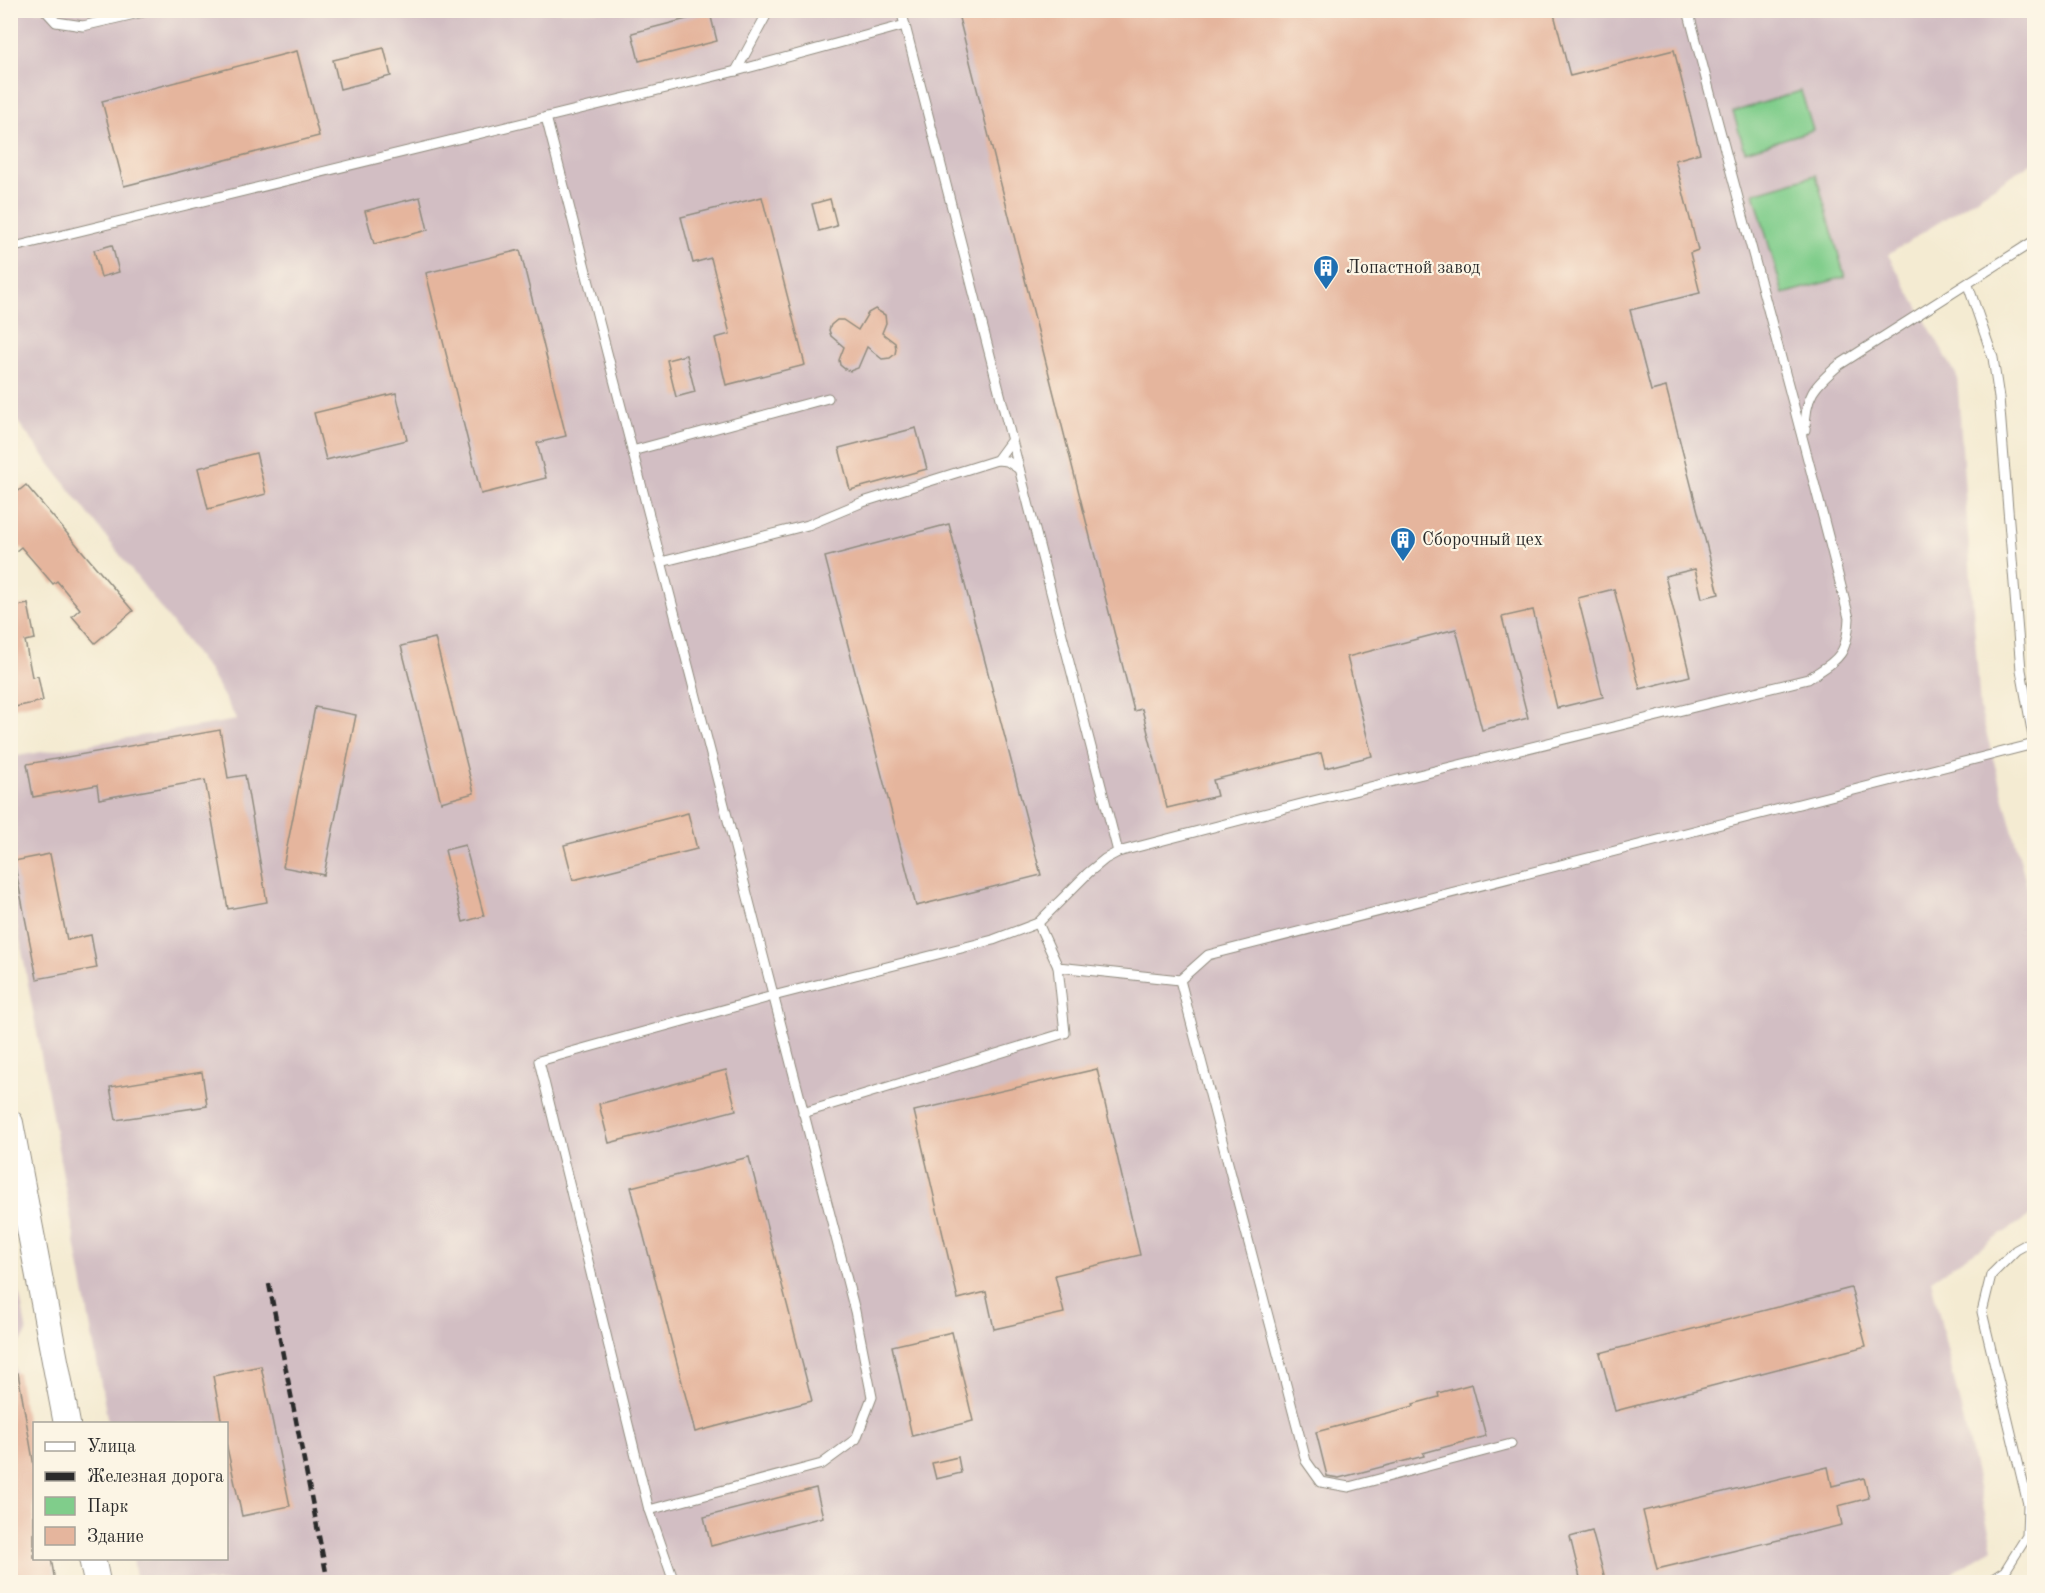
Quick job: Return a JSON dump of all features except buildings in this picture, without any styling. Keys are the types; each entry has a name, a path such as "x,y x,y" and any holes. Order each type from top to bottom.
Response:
{"main road":[{"path":"10,1123 67,1422"},
{"path":"92,1560 97,1582"}],"lane":[{"path":"45,10 56,22 83,26 152,10"},
{"path":"736,71 770,10"},
{"path":"901,10 1118,852"},
{"path":"674,1582 649,1510 539,1062 773,996 993,940 1038,923 1088,873 1118,852 1305,802 1808,679 1840,656 1848,637 1849,618 1805,442 1750,249 1688,10"},
{"path":"10,248 736,71 905,25"},
{"path":"546,117 855,1311 872,1397 856,1439 822,1464 649,1510"},
{"path":"1805,442 1805,411 1809,395 1820,381 1839,365 2034,241"},
{"path":"1058,967 1180,980 1208,955 2034,743 2021,670 1999,398 1993,358 1968,285"},
{"path":"632,451 828,398"},
{"path":"997,460 1011,441"},
{"path":"661,562 808,525 863,502 997,460 1007,461 1019,469"},
{"path":"803,1113 1065,1033 1058,967 1038,923"},
{"path":"1180,980 1306,1461 1321,1482 1349,1487 1511,1444"},
{"path":"1988,1582 2005,1571 2026,1536 2028,1504 1982,1312 1991,1275 2016,1250 2034,1240"}],"shaded area":[{"path":"11,11 2034,11 2034,161 1888,255 1957,376 1980,709 2034,912 2034,1213 1931,1280 1993,1548 1938,1582 137,1582 133,1560 228,1560 228,1422 108,1422 11,890 11,757 237,720 209,671 11,413"},
{"path":"10,1246 27,1333 12,1354 33,1462 33,1560 52,1560 57,1582 11,1582"}],"green space":[{"path":"1801,91 1813,130 1745,151 1733,112"},
{"path":"1816,175 1845,277 1783,294 1754,193"}],"railway":[{"path":"269,1284 328,1582"}],"place":[{"name":"Лопастной завод","path":"1326,291"},
{"name":"Сборочный цех","path":"1403,563"}]}
